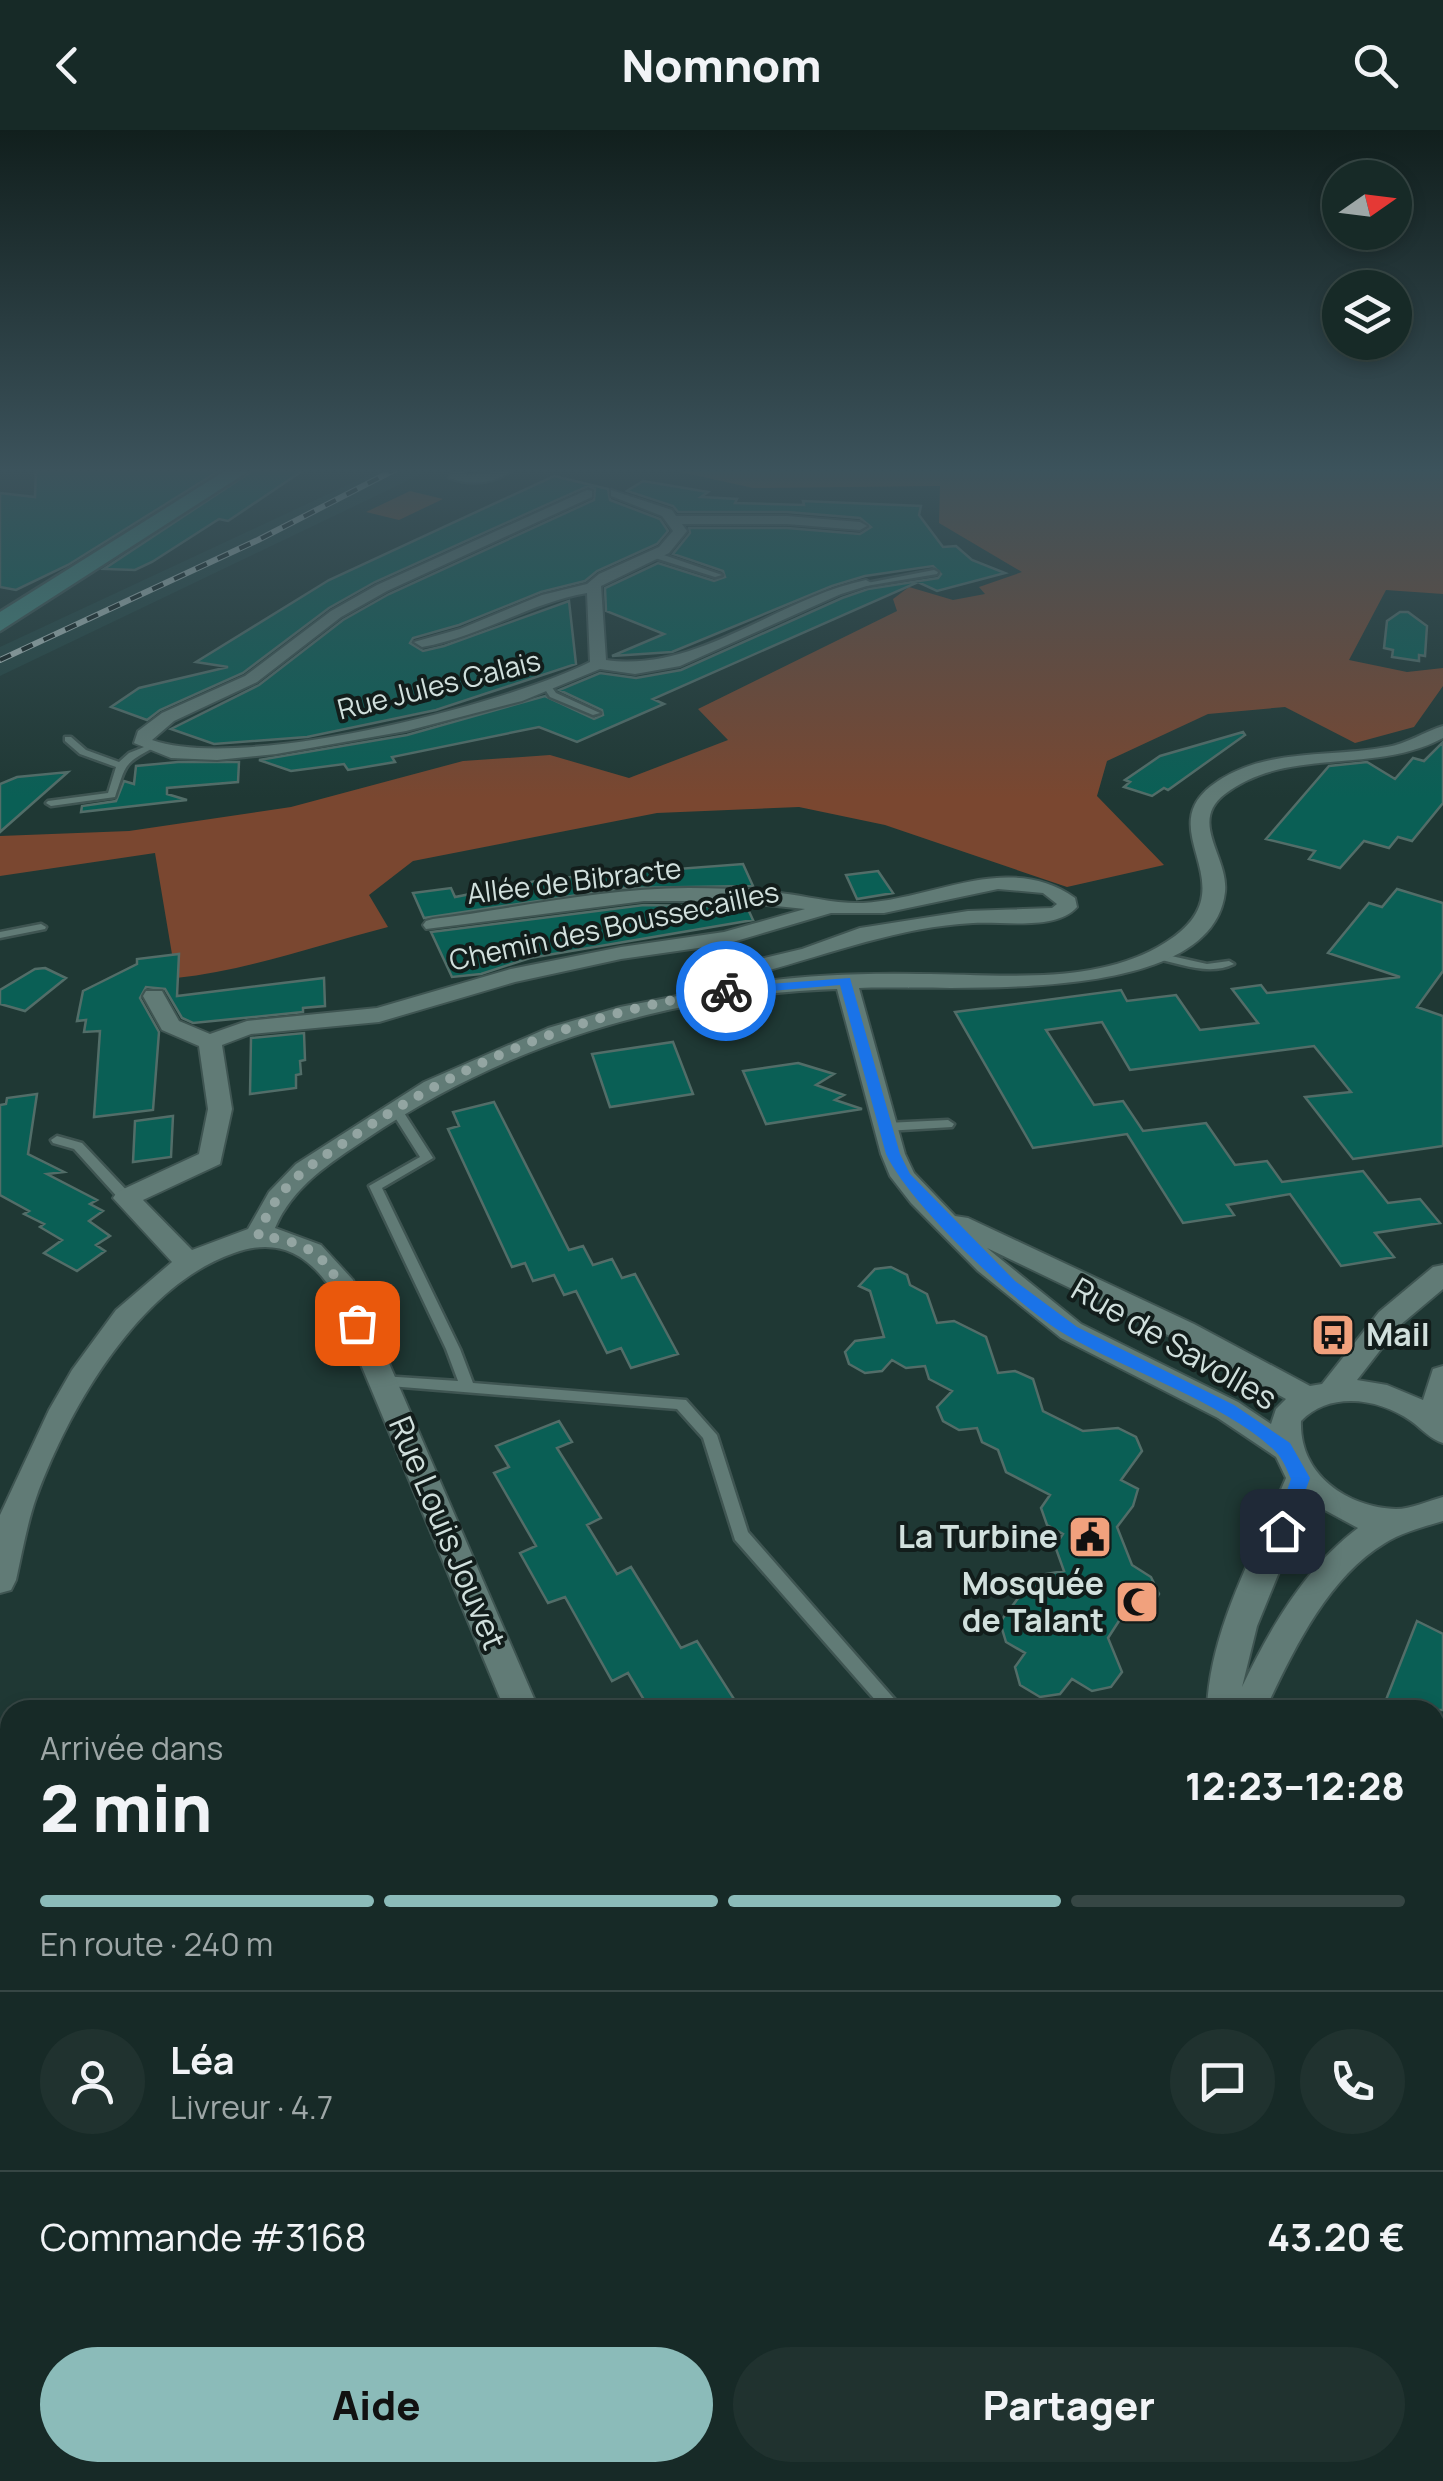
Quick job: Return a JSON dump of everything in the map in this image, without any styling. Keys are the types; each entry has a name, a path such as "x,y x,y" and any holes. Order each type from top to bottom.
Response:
{"main road":[{"path":"0,623 69,579"}],"street":[{"path":"149,748 143,744 144,735 168,717 251,678 336,614 402,579"},
{"path":"422,642 450,640 546,597 591,588 600,579"},
{"path":"591,588 598,664 635,669 674,663 837,590 866,584"},
{"name":"Rue Jules Calais","path":"149,748 164,754 191,755 314,743 401,728 548,688 598,664"},
{"path":"0,1580 19,1502 74,1387 126,1317 187,1261 258,1236 286,1184 395,1108 480,1063 548,1034 655,1003 735,990 846,980 1080,977 1158,956 1202,924 1216,886 1197,828 1204,804 1219,788 1239,777 1278,766 1410,748 1443,731"},
{"name":"Allée de Bibracte","path":"434,925 668,894 782,899 828,909 884,907 945,890 1000,884 1047,888 1068,902 1058,914 968,917 860,934 809,954 739,971 733,980 735,990"},
{"name":"Chemin des Boussecailles","path":"210,1042 247,1028 379,1015 413,1002 603,957 726,938 828,909"},
{"name":"Rue de Savolles","path":"846,980 886,1127 904,1176 1010,1284 1071,1331 1228,1410 1284,1448"},
{"path":"154,996 170,1025 210,1042 220,1109 212,1158 126,1198 187,1261"},
{"name":"Rue de Savolles","path":"944,1217 1320,1394"},
{"name":"Rue Louis Jouvet","path":"258,1236 296,1242 328,1263 518,1700"},
{"path":"1398,1522 1344,1510 1300,1478 1284,1448 1287,1417 1320,1394 1390,1319 1443,1274"},
{"path":"1442,1430 1437,1397 1443,1376"},
{"path":"1320,1394 1361,1390 1390,1396 1417,1410 1442,1430"},
{"path":"1223,1700 1222,1690 1238,1633 1300,1478"},
{"path":"1254,1700 1308,1604 1340,1560 1369,1534 1398,1522 1426,1518 1443,1509"}],"lane":[{"path":"866,584 896,579"},
{"path":"548,688 553,695 596,713"},
{"path":"68,739 83,752 118,765"},
{"path":"52,803 112,794 118,765 149,748"},
{"path":"0,935 42,927"},
{"path":"1158,956 1207,967 1229,964"},
{"path":"395,1108 427,1158 375,1186 466,1384"},
{"path":"886,1127 948,1124"},
{"path":"56,1140 78,1146 126,1198"},
{"path":"382,1381 466,1384 681,1404 710,1435 741,1535 886,1700"}],"shaded area":[{"path":"147,579 203,579 0,676 0,647"},
{"path":"1003,579 1443,579 1443,594 1386,590 1349,660 1407,672 1443,668 1443,686 1414,727 1355,743 1285,707 1208,714 1107,761 1097,796 1164,865 1067,887 885,825 799,807 657,813 413,861 369,895 388,927 256,963 176,978 155,853 0,876 0,836 129,831 291,807 463,761 550,755 629,778 728,740 698,709 897,611 893,599 909,587 953,600 985,594 979,587"}],"building":[{"path":"0,579 39,579 16,590 0,587"},
{"path":"382,579 329,608 243,673 160,710 147,720 111,707 139,688 228,667 196,662 329,580"},
{"path":"422,579 588,579 413,638 410,643 423,651 444,646 569,601 576,664 436,710 307,737 214,744 171,729 259,685 343,620"},
{"path":"625,579 856,579 672,652 612,656 664,634 606,611 605,588"},
{"path":"933,579 983,579 937,591 918,582 653,699 664,704 577,742 539,727 392,757 395,762 348,770 344,764 291,771 259,760 407,735 545,696 594,719 603,715 602,710 559,690 600,673 636,678 681,670 868,589"},
{"path":"1400,612 1408,612 1427,626 1425,656 1419,655 1419,661 1392,657 1393,650 1384,648 1387,621"},
{"path":"1243,732 1245,735 1168,790 1164,788 1152,796 1124,787 1130,782 1125,780 1160,756"},
{"path":"1443,742 1443,803 1412,841 1398,837 1389,848 1364,841 1340,868 1309,859 1315,851 1266,839 1329,766 1367,762 1395,779 1413,758 1424,761"},
{"path":"239,762 238,782 167,788 167,794 187,800 81,812 82,806 116,801 124,781 134,784 136,766"},
{"path":"68,772 0,832 0,784 17,777"},
{"path":"743,864 753,886 624,888 424,918 413,893 451,888 455,897 546,879"},
{"path":"878,871 893,893 857,899 846,875"},
{"path":"1397,889 1443,903 1443,971 1417,1007 1443,1016 1443,1146 1353,1159 1305,1097 1351,1092 1314,1046 1130,1070 1102,1022 1046,1030 1094,1105 1123,1101 1143,1131 1206,1123 1235,1165 1267,1161 1282,1182 1363,1171 1388,1203 1420,1199 1440,1223 1375,1233 1394,1257 1341,1266 1290,1194 1227,1205 1234,1215 1183,1223 1127,1134 1033,1148 955,1012 1121,990 1127,1001 1176,995 1200,1030 1258,1023 1232,989 1261,985 1267,993 1400,977 1328,953 1369,903 1382,907"},
{"path":"644,905 747,907 753,920 530,958 481,974 452,977 431,932"},
{"path":"179,954 177,996 324,978 325,1006 303,1008 303,1012 193,1023 182,1018 165,989 146,987 140,998 159,1032 153,1110 94,1117 100,1031 84,1032 86,1020 77,1021 83,991 137,964 137,959"},
{"path":"45,968 66,978 25,1011 0,1004 0,990 35,969"},
{"path":"304,1033 305,1060 300,1061 296,1088 250,1094 251,1038"},
{"path":"673,1042 693,1094 610,1107 592,1054"},
{"path":"798,1063 834,1074 816,1085 844,1095 835,1100 862,1109 766,1124 743,1071"},
{"path":"37,1094 28,1154 64,1172 47,1174 97,1200 90,1204 103,1211 89,1221 110,1236 96,1245 105,1251 77,1271 44,1253 62,1240 40,1227 44,1224 24,1214 29,1211 0,1195 0,1105 6,1104 7,1098"},
{"path":"494,1102 569,1250 583,1246 593,1265 612,1259 622,1278 635,1274 678,1354 631,1368 621,1348 607,1353 576,1291 564,1295 554,1275 533,1281 525,1263 512,1267 448,1129 459,1126 453,1112"},
{"path":"173,1116 171,1157 133,1162 135,1121"},
{"path":"891,1267 907,1275 910,1285 927,1294 937,1323 954,1321 986,1337 998,1373 1015,1371 1033,1379 1043,1411 1083,1431 1118,1428 1136,1437 1142,1451 1121,1480 1138,1489 1133,1506 1117,1527 1132,1565 1151,1577 1159,1594 1150,1609 1126,1610 1108,1638 1122,1672 1111,1687 1092,1691 1072,1679 1060,1694 1040,1697 1020,1685 1015,1667 1025,1653 1006,1642 1000,1622 1035,1576 1064,1571 1055,1546 1063,1534 1047,1525 1041,1508 1050,1495 1006,1472 998,1450 982,1442 977,1428 959,1430 943,1421 937,1407 952,1391 929,1379 925,1366 906,1368 892,1360 882,1371 865,1373 849,1364 845,1352 855,1341 884,1337 870,1291 859,1286 875,1269"},
{"path":"559,1421 572,1442 557,1448 601,1518 587,1525 617,1574 631,1567 681,1648 697,1641 735,1700 644,1700 628,1673 612,1681 565,1597 548,1603 520,1553 536,1546 494,1473 509,1467 496,1446"},
{"path":"1417,1621 1443,1634 1443,1700 1386,1700"}],"railway":[{"path":"0,660 175,579"}],"way so far":[{"path":"357,1323 328,1263 307,1247 286,1238 258,1236 286,1184 395,1108 502,1052 600,1017 726,991"}],"place":[{"name":"Mail","path":"1333,1335"},
{"name":"La Turbine","path":"1090,1537"},
{"name":"Mosquée de Talant","path":"1137,1602"}],"route":[{"path":"726,991 846,980 893,1154 920,1197 987,1264 1071,1331 1228,1410 1284,1448 1300,1478 1282,1531"}]}
